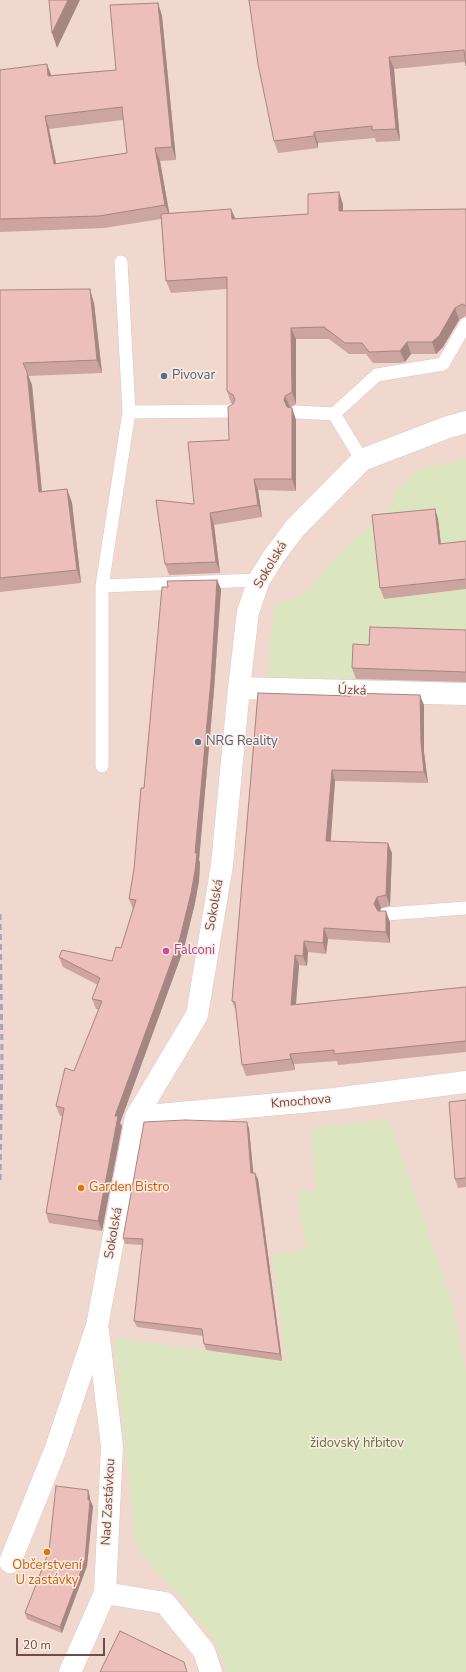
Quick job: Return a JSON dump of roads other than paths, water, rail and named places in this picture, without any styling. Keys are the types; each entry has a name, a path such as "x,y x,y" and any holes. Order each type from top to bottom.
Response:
{"street":[{"name":"Sokolská","path":"10,1562 55,1451 97,1326 136,1116 196,1015 222,865 248,612 259,580 274,556 295,528 362,460 448,427 466,422"},
{"name":"Úzká","path":"239,688 466,694"},
{"name":"Kmochova","path":"136,1116 334,1099 466,1082"},
{"name":"Nad Zastávkou","path":"70,1672 105,1593 112,1446 97,1326"},
{"path":"105,1593 165,1603 204,1651 211,1672"}],"lane":[{"path":"102,766 102,586 129,412 121,262"},
{"path":"296,412 334,414 377,375 443,364 466,324"},
{"path":"129,412 232,411"},
{"path":"334,414 362,460"},
{"path":"102,586 259,580"},
{"path":"386,914 466,908"}],"railway":[{"path":"0,914 2,1052 0,1184"}],"place":[{"name":"Pivovar","path":"164,376"},
{"name":"NRG Reality","path":"198,742"},
{"name":"Falconi","path":"166,951"},
{"name":"Garden Bistro","path":"81,1188"},
{"name":"Občerstvení U zastávky","path":"47,1552"}],"park label":[{"name":"židovský hřbitov","path":"357,1444"}]}
